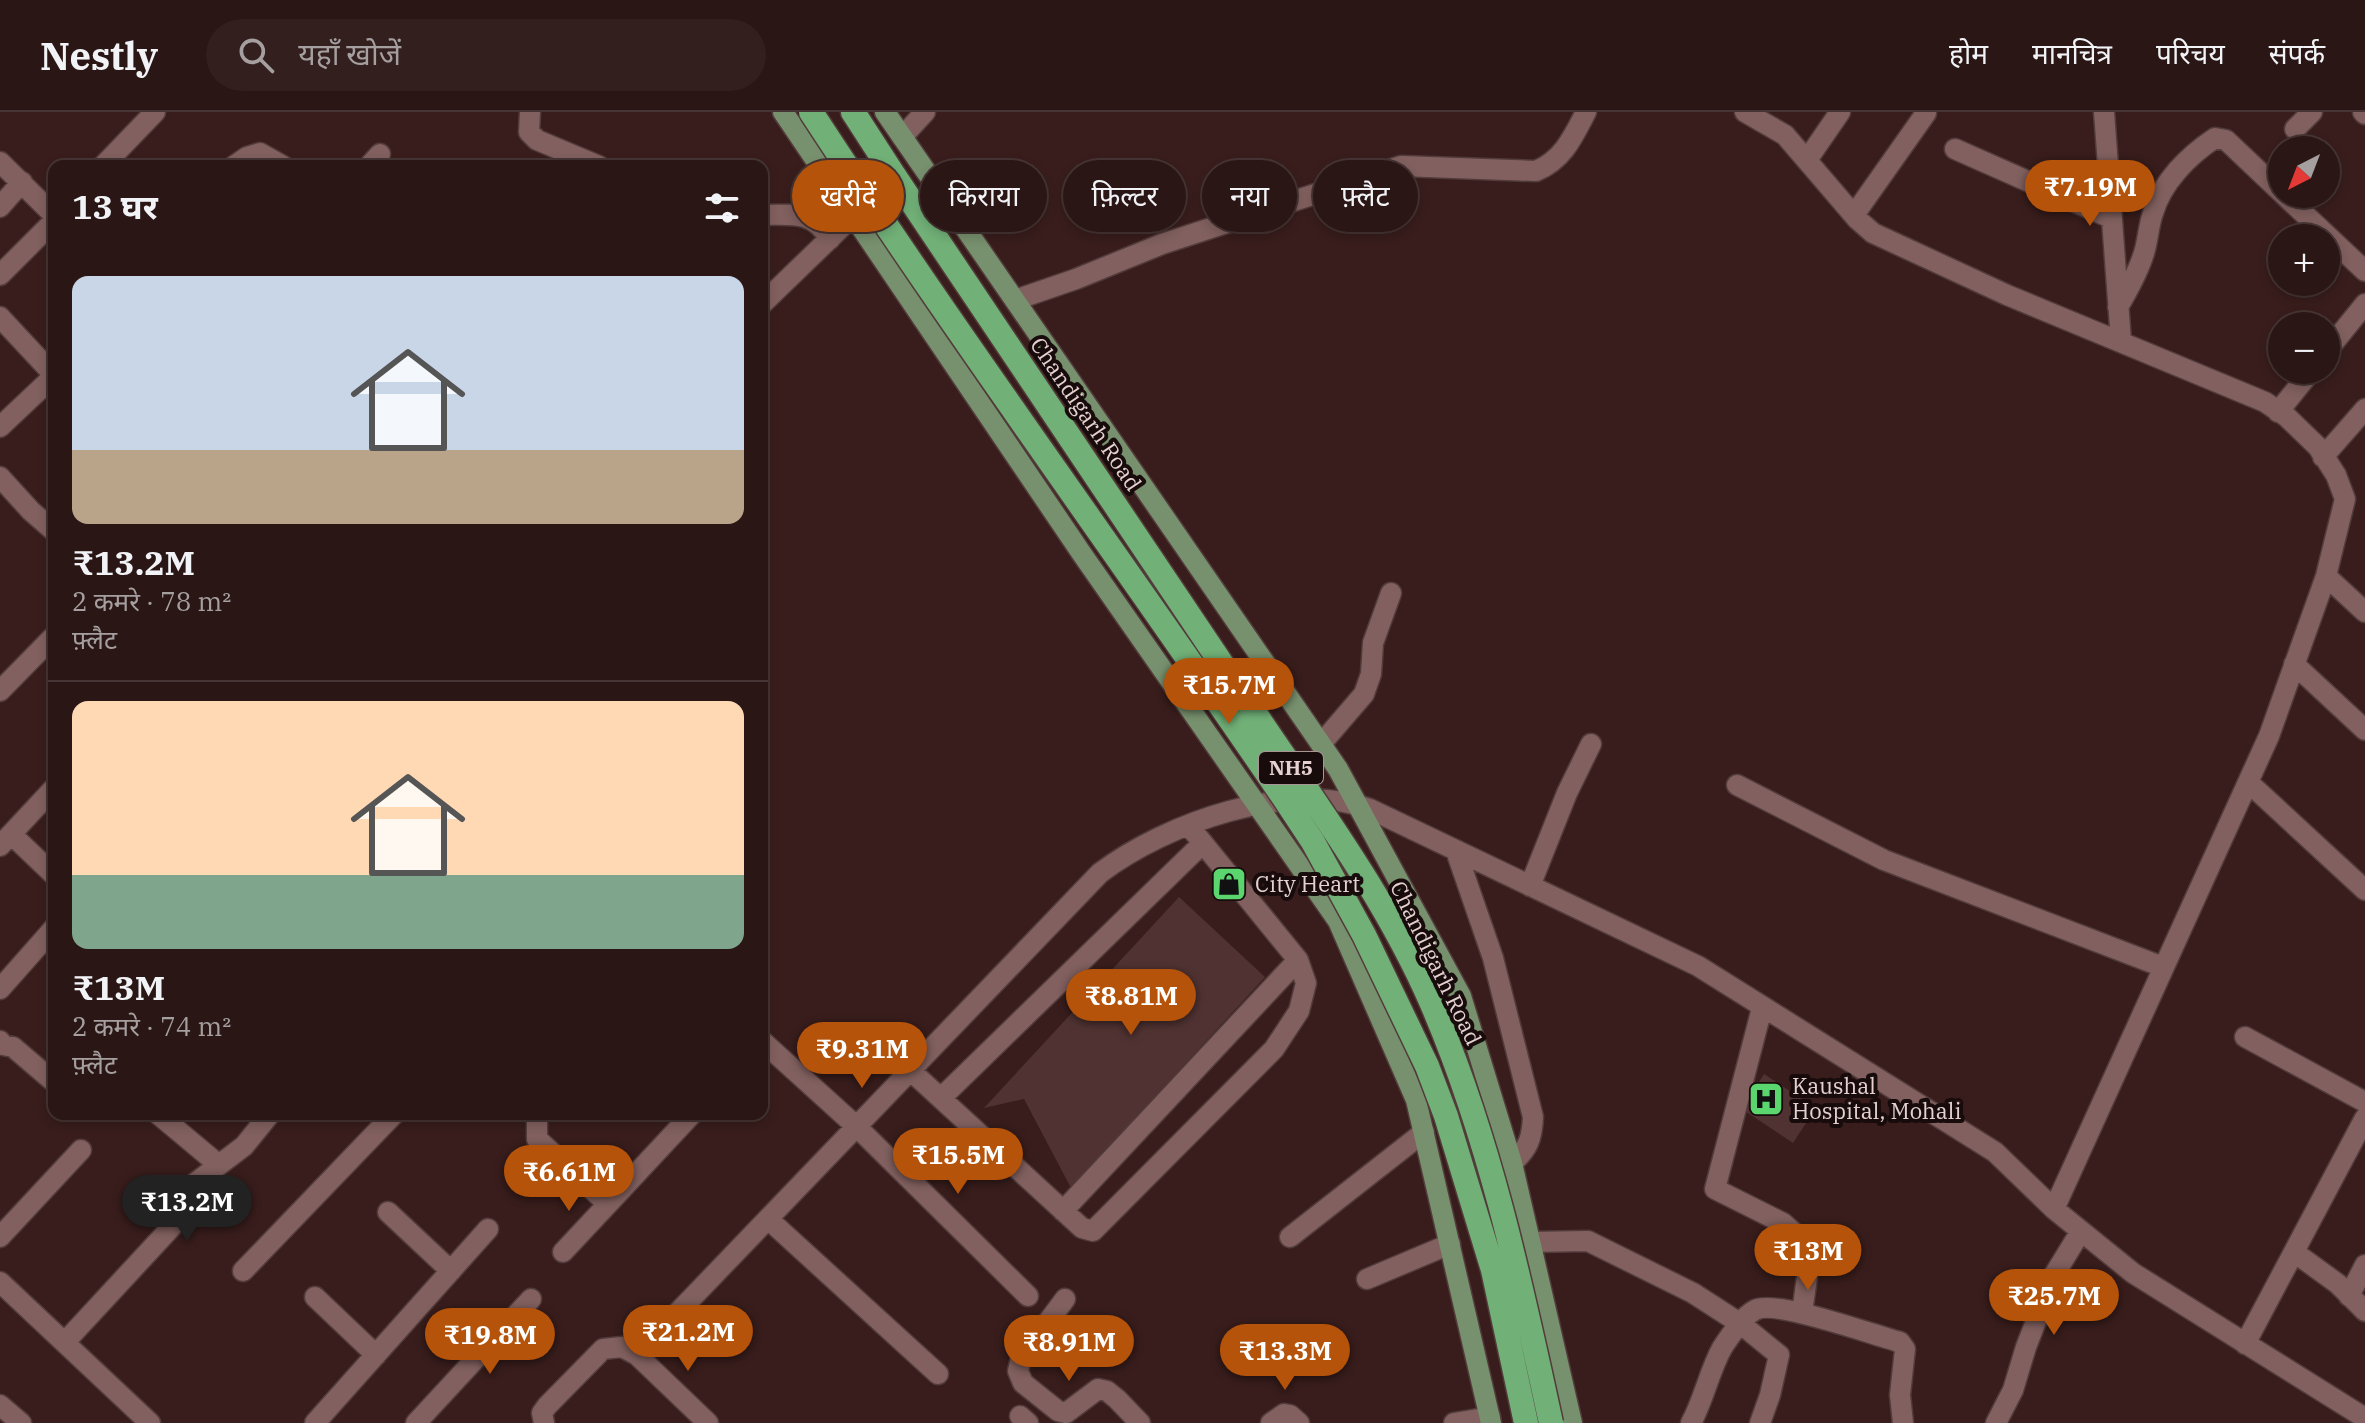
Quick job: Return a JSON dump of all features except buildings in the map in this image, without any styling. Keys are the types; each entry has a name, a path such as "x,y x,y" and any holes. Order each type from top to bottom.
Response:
{"highway":[{"name":"NH5","path":"811,112 1001,394 1255,756 1313,842 1350,908 1399,1005 1446,1116 1493,1270 1526,1423"},
{"name":"Chandigarh Road","path":"853,112 1390,917 1431,1002 1467,1091 1509,1234 1551,1423"}],"main road":[{"path":"783,112 815,160"},
{"path":"885,112 1338,769 1461,996 1512,1163 1572,1423"},
{"path":"864,232 1082,554 1338,921 1416,1100 1491,1420"}],"street":[{"path":"109,160 155,112"},
{"path":"530,112 529,132 537,140 585,160"},
{"path":"902,137 925,112"},
{"path":"1015,300 1162,244 1401,166 1536,171 1560,156 1586,112"},
{"path":"1746,112 1785,135 1873,233 2007,295 2265,402 2318,447 2336,475 2345,499 2326,576 2269,736 2054,1209"},
{"path":"1807,160 1840,112"},
{"path":"2104,112 2121,341"},
{"path":"2295,129 2312,112"},
{"path":"1854,215 1926,113"},
{"path":"2118,307 2139,268 2153,212 2170,178 2200,148 2215,138 2226,140 2268,179"},
{"path":"1955,149 2111,218"},
{"path":"246,160 260,153 272,160"},
{"path":"0,162 48,211"},
{"path":"0,207 22,182"},
{"path":"2299,208 2365,271"},
{"path":"768,215 803,215 821,225 830,239"},
{"path":"0,275 48,224"},
{"path":"768,298 837,232"},
{"path":"2340,335 2365,304"},
{"path":"0,317 48,369"},
{"path":"0,427 48,381"},
{"path":"2278,412 2301,384"},
{"path":"2323,457 2365,409"},
{"path":"0,477 48,526"},
{"path":"2326,576 2365,612"},
{"path":"1321,744 1364,694 1371,674 1373,643 1391,593"},
{"path":"0,691 48,642"},
{"path":"2294,664 2365,730"},
{"path":"1530,886 1567,793 1591,744"},
{"path":"2248,782 2365,890"},
{"path":"1737,785 1884,860 2163,967"},
{"path":"48,794 6,840 48,871"},
{"path":"637,1355 1100,873 1135,851 1189,826 1256,804 1300,798 1356,804 1698,966 1995,1152 2054,1209 2133,1273 2365,1418"},
{"path":"911,1071 1082,1228 1089,1231 1097,1228 1274,1049 1299,1011 1306,983 1298,960 1189,826"},
{"path":"941,1098 1203,843"},
{"path":"1456,851 1493,958 1533,1117 1532,1136 1527,1149 1512,1163"},
{"path":"0,989 48,935"},
{"path":"1063,1211 1298,960"},
{"path":"1762,1008 1715,1189 1783,1223 1811,1248 1802,1313"},
{"path":"2245,1037 2365,1102"},
{"path":"1,1045 13,1047 48,1077"},
{"path":"768,1046 857,1127 1028,1296"},
{"path":"2245,1344 2365,1118"},
{"path":"165,1120 219,1165"},
{"path":"65,1342 178,1220 194,1184 244,1146 262,1120"},
{"path":"243,1271 388,1120"},
{"path":"537,1120 537,1139 608,1204"},
{"path":"563,1252 686,1120"},
{"path":"1290,1237 1424,1132"},
{"path":"0,1237 81,1150"},
{"path":"388,1212 451,1271"},
{"path":"768,1219 938,1374"},
{"path":"315,1423 488,1229"},
{"path":"1996,1423 2013,1390 2054,1275 2081,1231"},
{"path":"1530,1242 1588,1241 1693,1293 1741,1324 1779,1355 1760,1423"},
{"path":"1367,1279 1450,1244"},
{"path":"2294,1252 2338,1284 2365,1311"},
{"path":"2349,1296 2365,1265"},
{"path":"0,1282 150,1423"},
{"path":"315,1297 376,1355"},
{"path":"416,1423 531,1299"},
{"path":"1065,1299 1021,1358 1018,1371 1023,1383 1058,1411 1066,1413 1098,1389 1107,1391 1140,1423"},
{"path":"1691,1423 1721,1351 1755,1310 1769,1308 1802,1313 1900,1342 1905,1349 1900,1395 1903,1423"},
{"path":"544,1423 544,1410 595,1355 611,1347 622,1347 637,1355 708,1423"},
{"path":"0,1405 21,1423"},
{"path":"1271,1423 1284,1414 1299,1423"},
{"path":"1454,1423 1491,1420"}],"place":[{"name":"City Heart","path":"1229,884"},
{"name":"Kaushal Hospital, Mohali","path":"1766,1099"}]}
